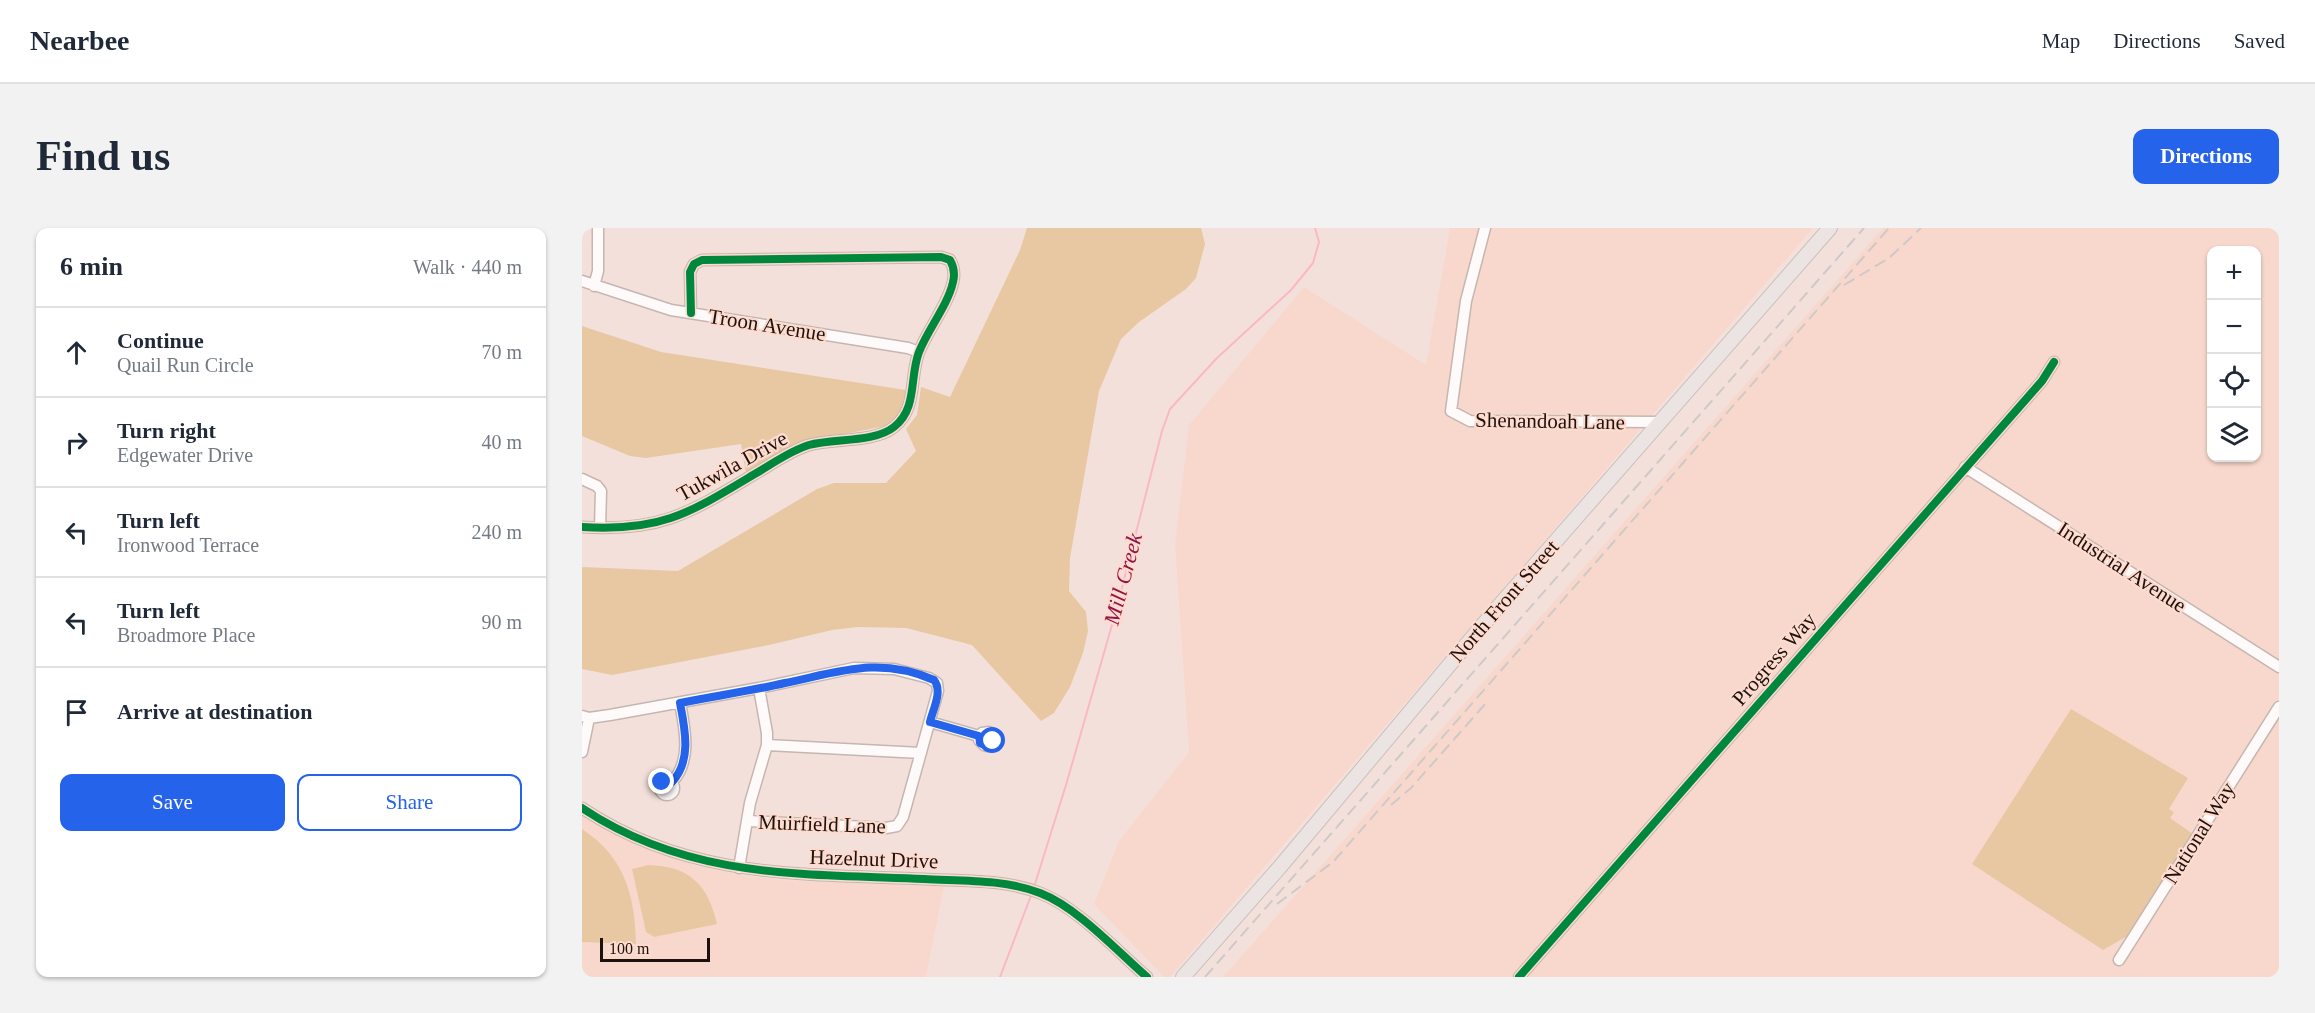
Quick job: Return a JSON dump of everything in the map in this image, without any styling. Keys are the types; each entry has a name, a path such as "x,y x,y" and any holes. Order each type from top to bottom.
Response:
{"main road":[{"name":"North Front Street","path":"1183,977 1279,868 1491,616 1830,228"}],"street":[{"path":"594,286 598,271 598,228"},
{"name":"Shenandoah Lane","path":"1485,228 1466,301 1451,411 1470,421 1659,423"},
{"name":"Tukwila Drive","path":"582,527 638,527 673,519 706,503 801,448 885,433 900,422 908,410 919,352 953,282 954,268 950,260 941,256 702,260 694,264 690,272 690,313"},
{"name":"Troon Avenue","path":"582,281 657,307 908,348 919,352"},
{"name":"Progress Way","path":"1519,977 2042,381 2054,362"},
{"name":"Industrial Avenue","path":"1965,467 2279,667"},
{"path":"582,479 597,486 601,491 600,528"},
{"path":"582,752 586,717 680,703 840,669 863,667 906,671 937,683 938,691 921,753 767,745"},
{"path":"740,868 747,821 767,745 759,688"},
{"path":"672,782 678,775 686,748 680,703"},
{"name":"National Way","path":"2120,960 2279,707"},
{"path":"930,722 979,736"},
{"name":"Muirfield Lane","path":"747,821 886,828 897,826 903,817 921,753"},
{"name":"Hazelnut Drive","path":"582,808 626,833 660,847 691,857 740,868 786,873 977,882 1026,888 1067,908 1147,977"}],"shaded area":[{"path":"1027,228 1201,228 1205,244 1196,278 1186,289 1139,322 1121,339 1099,391 1070,558 1069,591 1086,612 1088,631 1083,653 1070,687 1054,713 1041,721 972,645 906,628 858,627 832,630 769,645 612,675 582,669 582,567 678,571 817,489 834,483 886,483 916,451 906,429 917,415 921,387 950,397 1020,250"},
{"path":"1450,228 1813,228 1170,977 1164,977 1094,904 1119,841 1189,752 1175,544 1189,425 1304,287 1426,365"},
{"path":"1883,228 2279,228 2279,977 1223,977"},
{"path":"582,326 661,352 906,390 904,402 898,415 885,426 800,443 777,454 746,474 741,444 646,458 630,456 582,436"},
{"path":"2071,709 2188,778 2169,809 2174,812 2170,818 2193,834 2129,935 2103,950 1972,864"},
{"path":"582,815 640,845 694,865 735,874 780,880 944,887 926,977 582,977"},
{"path":"582,829 608,852 625,879 633,910 636,944 582,942"},
{"path":"648,865 675,869 694,880 708,898 717,924 654,937 646,932 632,869"}],"waterway":[{"name":"Mill Creek","path":"1034,887 1116,611 1162,431 1170,409 1217,358 1291,290 1313,263 1319,242 1315,228"},
{"name":"Mill Creek","path":"1000,977 1032,893"}],"railway":[{"path":"1205,977 1864,228"},
{"path":"1277,904 1333,862 1889,228"},
{"path":"1844,285 1889,258 1921,228"},
{"path":"1391,805 1411,788 1487,702"}],"cycle path":[{"path":"582,527 632,526 672,518 710,500 780,458 809,445 876,436 894,427 907,411 919,352 947,299 954,271 950,260 941,257 702,260 694,264 690,272 691,313"},
{"path":"1519,977 2042,381 2054,362"},
{"path":"582,808 622,831 663,848 705,860 747,868 834,876 983,882 1026,888 1068,908 1096,930 1147,977"}],"route":[{"path":"662,782 667,780 672,782 678,775 686,748 680,703 788,683 848,668 883,667 906,671 934,680 938,691 930,722 979,736 980,743 984,746 993,741"}]}
